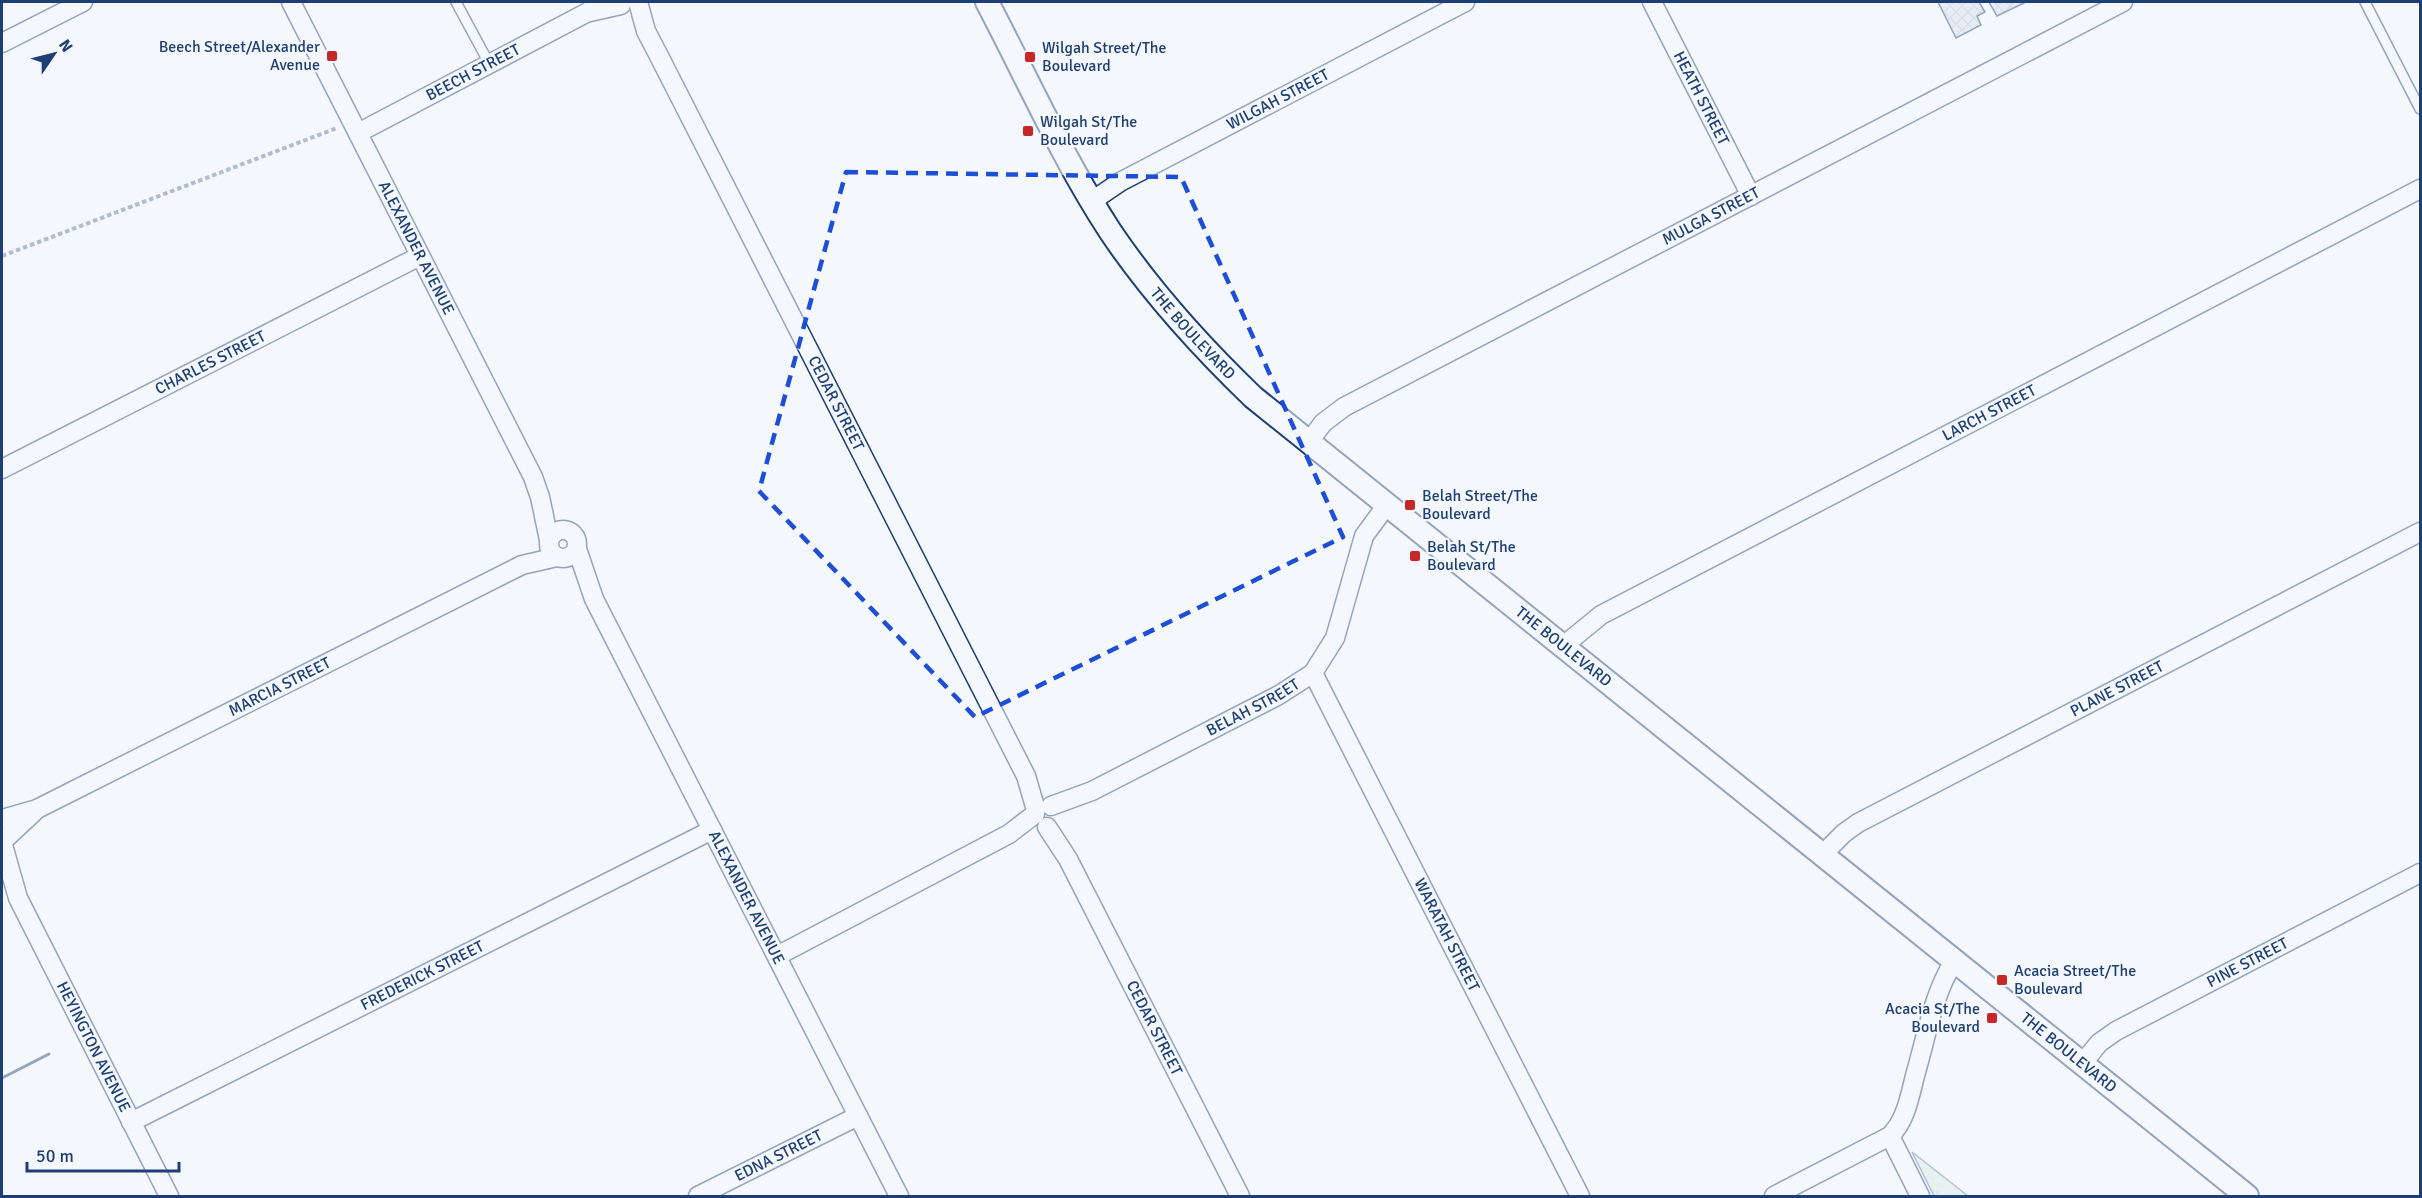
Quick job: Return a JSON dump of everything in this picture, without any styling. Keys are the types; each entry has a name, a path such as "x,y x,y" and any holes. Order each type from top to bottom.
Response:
{"street":[{"path":"2,43 83,2"},
{"name":"ALEXANDER AVENUE","path":"291,2 540,497 559,549 594,599 899,1197"},
{"name":"THE BOULEVARD","path":"987,2 1092,201 1142,276 1190,333 1245,389 1386,506 2247,1197"},
{"name":"WILGAH STREET","path":"1092,201 1120,182 1465,2"},
{"name":"HEATH STREET","path":"1652,2 1751,196"},
{"name":"MULGA STREET","path":"1308,443 1323,423 1344,407 2123,2"},
{"name":"BEECH STREET","path":"355,128 490,65 595,7 627,3"},
{"name":"CEDAR STREET","path":"627,3 646,31 1240,1197"},
{"name":"LARCH STREET","path":"1562,647 1601,615 2421,189"},
{"name":"CHARLES STREET","path":"2,469 420,256"},
{"name":"ALEXANDER AVENUE","path":"540,497 566,530"},
{"name":"BELAH STREET","path":"777,956 1279,695 1313,673 1335,638 1364,536 1386,506"},
{"name":"MARCIA STREET","path":"2,819 37,809 522,565 559,549 554,533 566,530"},
{"name":"PLANE STREET","path":"1822,855 1844,833 1858,823 2421,532"},
{"name":"WARATAH STREET","path":"1313,673 1580,1197"},
{"name":"MARCIA STREET","path":"3,839 37,809"},
{"name":"FREDERICK STREET","path":"131,1122 712,830"},
{"name":"HEYINGTON AVENUE","path":"3,839 18,898 169,1197"},
{"name":"PINE STREET","path":"2082,1064 2099,1043 2116,1031 2421,873"},
{"name":"HEYINGTON AVENUE","path":"2,881 18,898"},
{"path":"1774,1197 1890,1136 1904,1115 1938,993 1954,961"},
{"name":"EDNA STREET","path":"698,1197 858,1116"},
{"path":"1890,1136 1920,1197"}],"lane":[{"path":"456,2 490,65"},
{"path":"2365,2 2421,109"}],"path":[{"path":"2,256 355,128"}],"highlighted area":[{"path":"846,172 1181,177 1343,537 975,717 759,491"}],"green space":[{"path":"1912,1152 1968,1196 1934,1196"}],"building":[{"path":"1938,2 1979,2 1985,12 1977,16 1981,25 1956,38"},
{"path":"1989,2 2026,2 1997,16"}],"wall":[{"path":"2,1078 49,1054"}],"place":[{"name":"Beech Street/Alexander Avenue","path":"332,56"},
{"name":"Wilgah Street/The Boulevard","path":"1030,57"},
{"name":"Wilgah St/The Boulevard","path":"1028,131"},
{"name":"Belah Street/The Boulevard","path":"1410,505"},
{"name":"Belah St/The Boulevard","path":"1415,556"},
{"name":"Acacia Street/The Boulevard","path":"2002,980"},
{"name":"Acacia St/The Boulevard","path":"1992,1018"}]}
